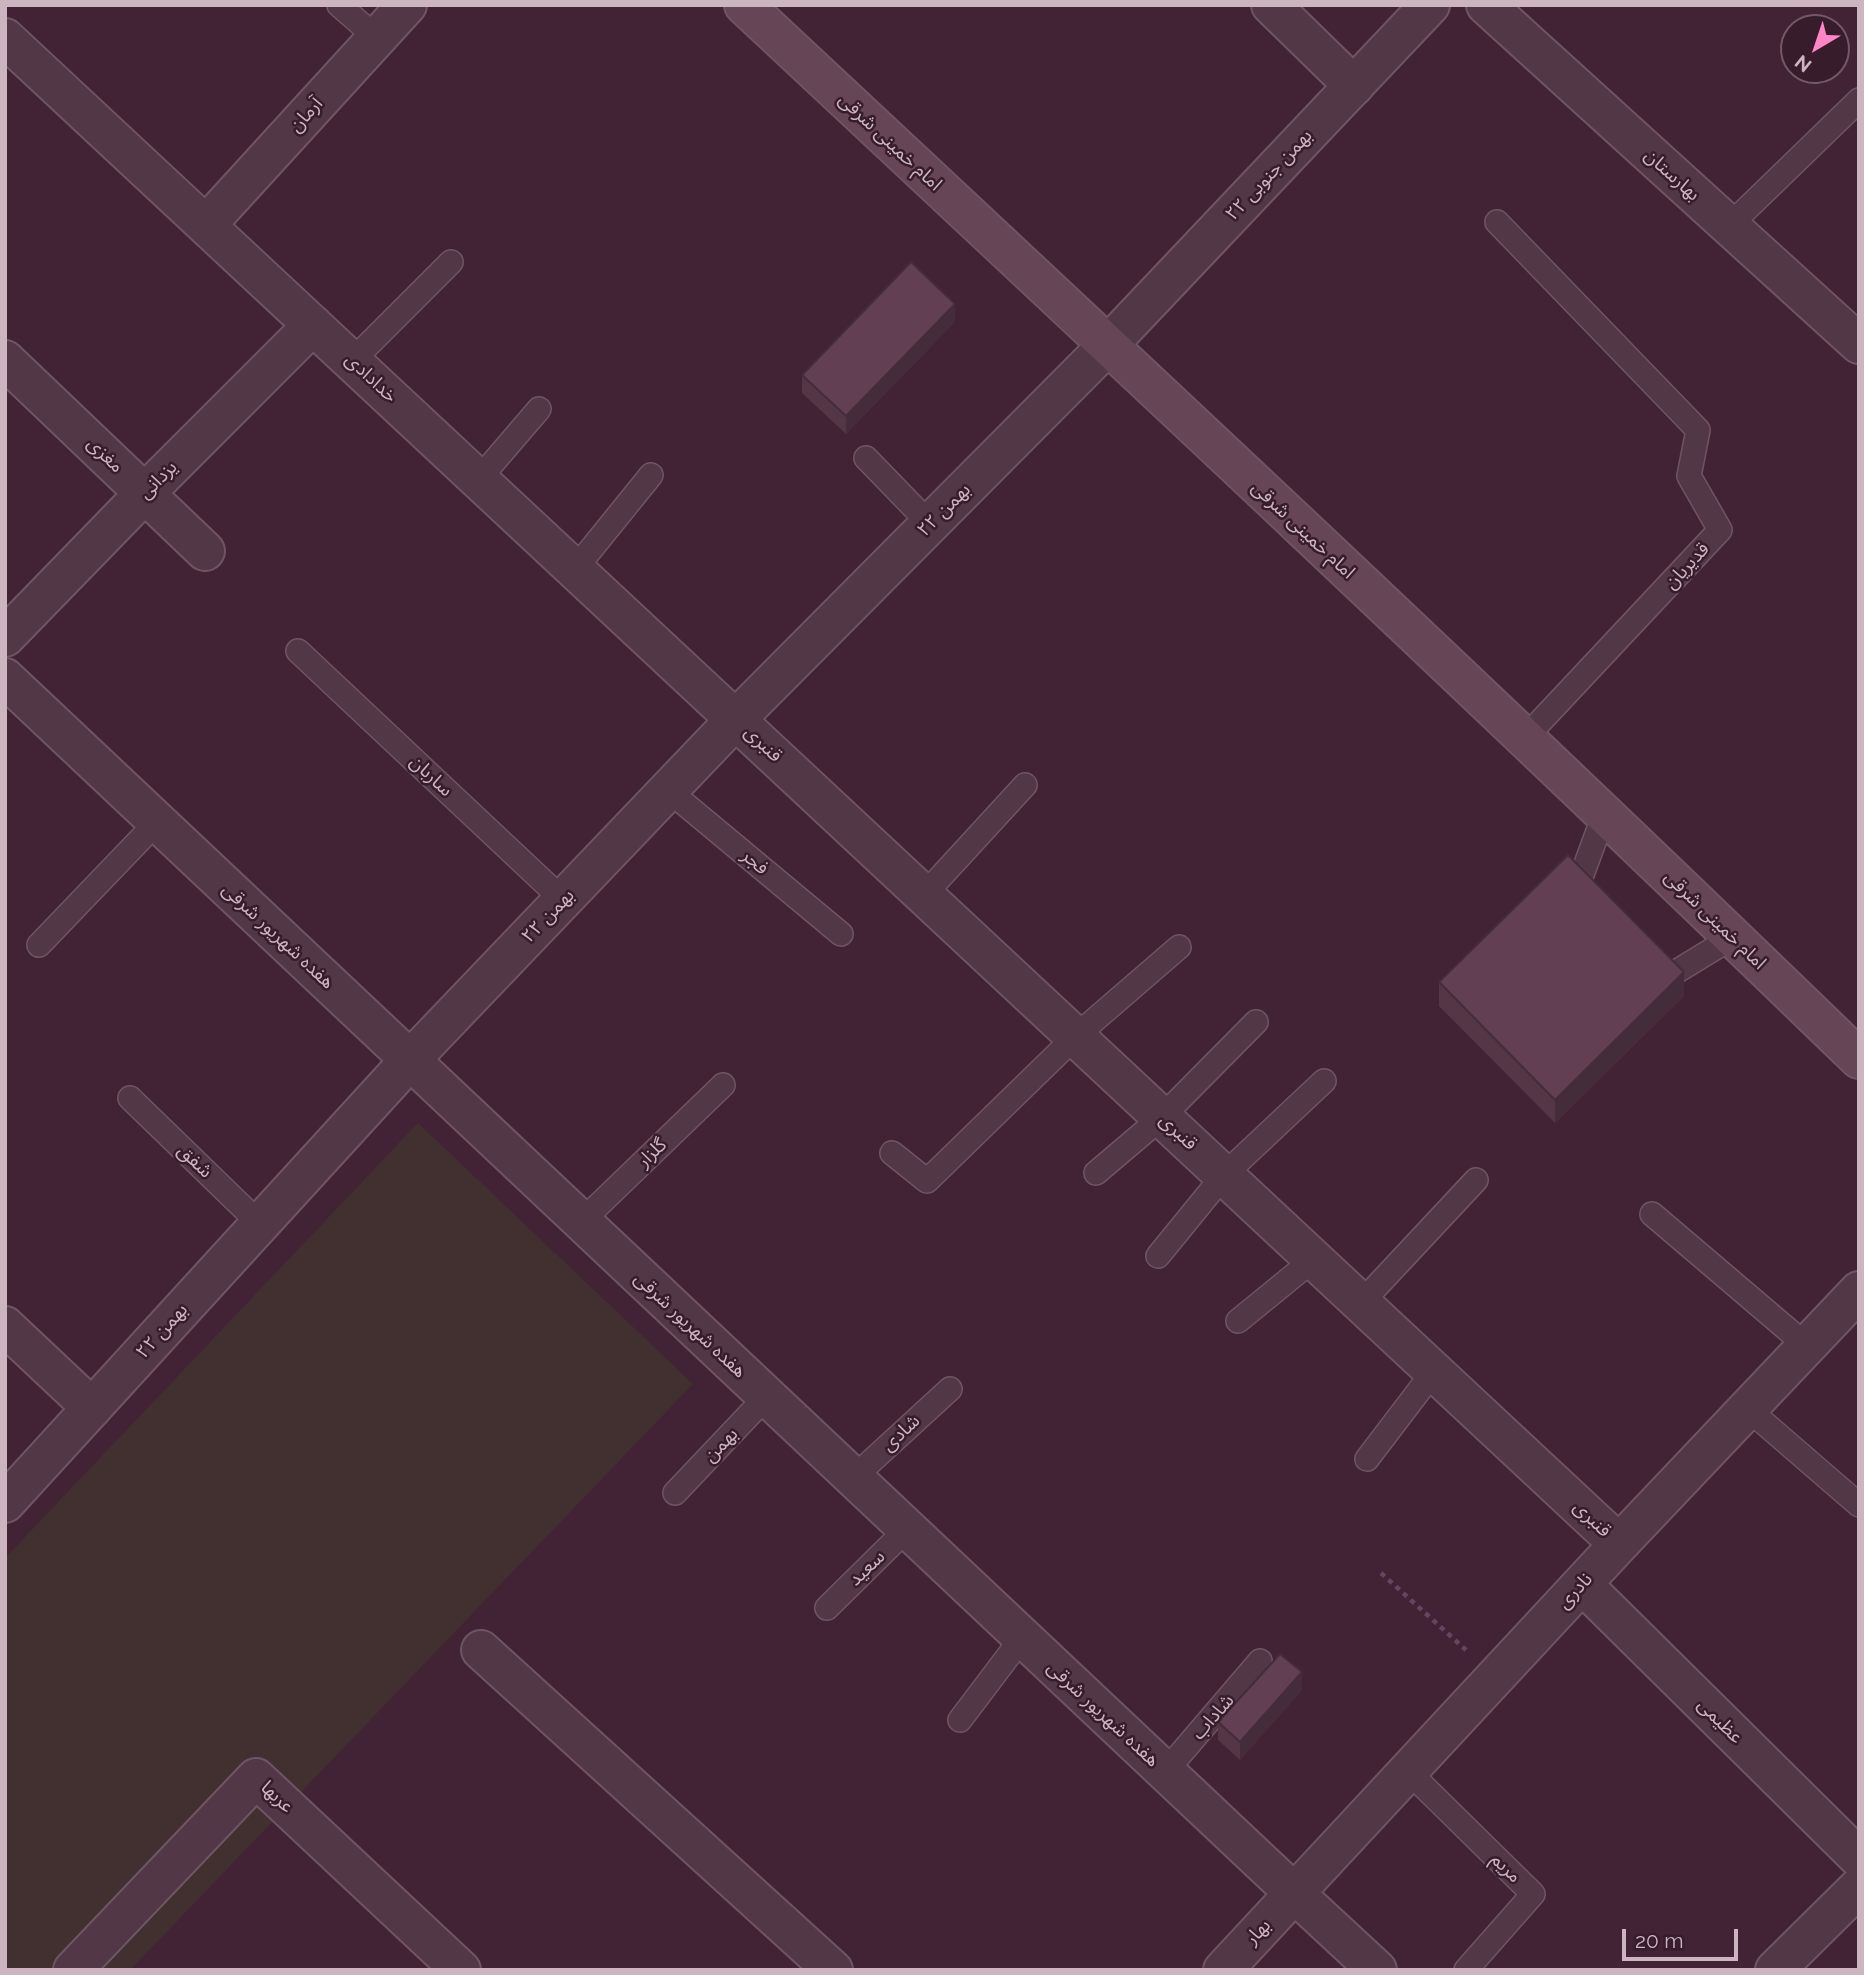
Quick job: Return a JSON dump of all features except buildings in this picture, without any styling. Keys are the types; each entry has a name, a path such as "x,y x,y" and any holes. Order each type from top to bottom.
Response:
{"main road":[{"name":"امام خمینی شرقی","path":"744,5 1108,345 1859,1059"}],"street":[{"name":"آرمان","path":"206,225 407,5"},
{"path":"1271,5 1354,86"},
{"name":"۲۲ بهمن جنوبی","path":"1108,345 1430,5"},
{"name":"بهارستان","path":"1486,5 1859,344"},
{"name":"خدادادی","path":"5,38 736,719"},
{"name":"یزدانی","path":"5,637 313,325"},
{"name":"۲۲ بهمن","path":"5,1503 410,1060 736,719 1108,345"},
{"name":"مغزی","path":"5,360 205,551"},
{"name":"هفده شهریور شرقی","path":"5,678 1377,1970"},
{"name":"قنبری","path":"736,719 1619,1544"},
{"name":"نادری","path":"1294,1894 1619,1544 1859,1291"},
{"path":"5,1326 92,1408"},
{"name":"عظیمی","path":"1582,1584 1859,1858"},
{"path":"481,1650 833,1970"},
{"name":"عربها","path":"73,1970 257,1777 461,1970"},
{"path":"1775,1970 1859,1887"},
{"name":"بهار","path":"1223,1970 1294,1894"}],"lane":[{"path":"339,5 377,38"},
{"path":"1729,226 1859,100"},
{"name":"قدیریان","path":"1497,222 1698,430 1689,477 1720,530 1524,739"},
{"path":"352,361 450,262"},
{"path":"479,480 539,409"},
{"path":"866,458 930,524"},
{"path":"575,569 652,475"},
{"name":"ساربان","path":"298,651 563,900"},
{"path":"924,895 1025,785"},
{"name":"فجر","path":"668,790 841,934"},
{"path":"1561,923 1578,889 1604,815"},
{"path":"39,945 157,822"},
{"path":"1642,1002 1666,978 1733,937"},
{"path":"892,1153 927,1181 1076,1036 1179,947"},
{"path":"1096,1173 1162,1117 1256,1022"},
{"path":"1158,1255 1224,1175 1324,1081"},
{"name":"گلزار","path":"581,1222 723,1085"},
{"name":"شفق","path":"131,1098 260,1224"},
{"path":"1361,1303 1476,1180"},
{"path":"1652,1214 1807,1346"},
{"path":"1238,1321 1314,1259"},
{"path":"1367,1459 1434,1371"},
{"name":"شادی","path":"853,1478 950,1389"},
{"name":"بهمن","path":"675,1493 767,1396"},
{"path":"1748,1409 1859,1505"},
{"name":"سعید","path":"827,1608 907,1529"},
{"path":"960,1720 1023,1638"},
{"name":"شاداب","path":"1165,1772 1260,1661"},
{"name":"مریم","path":"1408,1772 1533,1894 1466,1970"}],"path":[{"path":"1381,1573 1496,1677"}],"shaded area":[{"path":"418,1123 693,1384 130,1970 5,1970 5,1558"}]}
